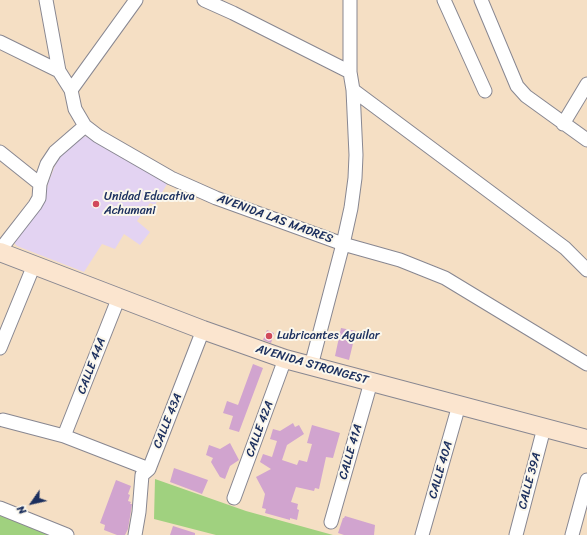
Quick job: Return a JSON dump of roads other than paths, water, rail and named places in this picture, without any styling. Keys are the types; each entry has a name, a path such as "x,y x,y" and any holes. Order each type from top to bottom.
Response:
{"main road":[{"name":"AVENIDA STRONGEST","path":"0,251 34,266 285,360 587,439"}],"street":[{"name":"AVENIDA LAS MADRES","path":"46,0 59,71 71,90 75,109 85,126 98,136 171,178 216,198 343,244 400,260 445,278 587,364"},
{"path":"71,90 136,0"},
{"path":"204,0 350,72"},
{"path":"310,366 343,244 351,208 355,178 356,155 353,90 350,72 350,0"},
{"path":"444,0 485,91"},
{"path":"481,0 517,86 526,96 587,140"},
{"path":"0,42 59,71"},
{"path":"563,124 587,84"},
{"path":"353,90 565,248 587,270"},
{"path":"0,251 39,198 40,184 47,164 55,152 85,126"},
{"path":"0,152 40,184"},
{"path":"0,348 34,266"},
{"name":"CALLE 44A","path":"64,436 119,297"},
{"name":"CALLE 43A","path":"135,535 139,512 142,475 149,469 203,330"},
{"name":"CALLE 42A","path":"234,498 285,360"},
{"name":"CALLE 41A","path":"331,522 371,382"},
{"name":"CALLE 40A","path":"422,535 459,405"},
{"path":"1,420 64,436 149,469"},
{"name":"CALLE 39A","path":"516,535 544,428"},
{"path":"572,535 587,480"},
{"path":"0,508 68,535"}],"place":[{"name":"Unidad Educativa Achumani","path":"96,204"},
{"name":"Lubricantes Aguilar","path":"269,336"}]}
